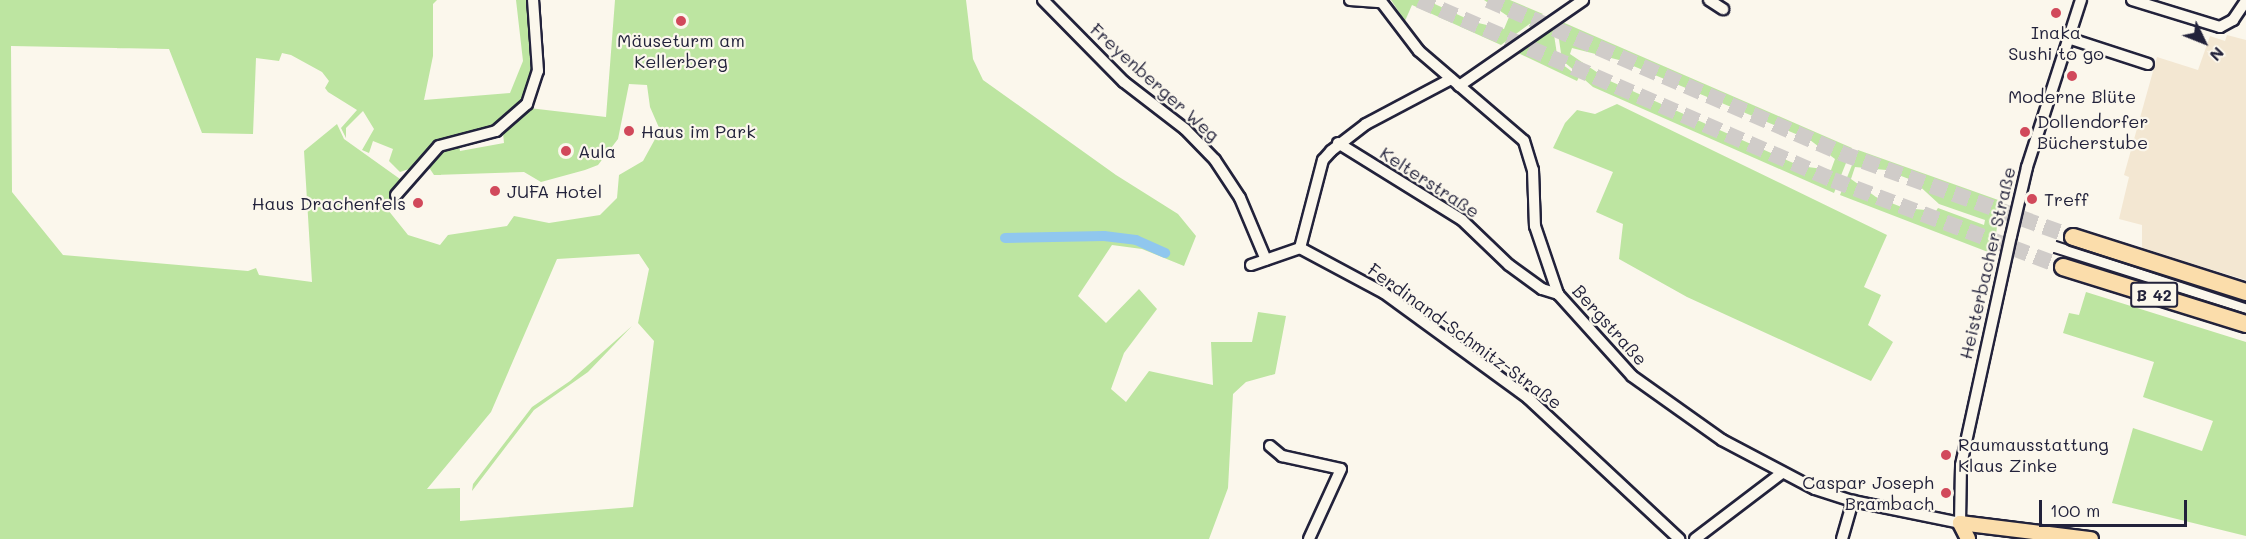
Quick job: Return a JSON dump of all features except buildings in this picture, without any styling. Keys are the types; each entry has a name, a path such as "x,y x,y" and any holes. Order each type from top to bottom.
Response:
{"highway":[{"name":"B 42","path":"2073,237 2246,292"},
{"name":"B 42","path":"2063,267 2246,324"}],"main road":[{"path":"1960,523 2091,539"},
{"name":"Heisterbacher Straße","path":"1960,523 1968,539"},
{"path":"1981,539 1995,526"}],"street":[{"path":"396,195 439,146 496,131 527,104 538,71 533,0"},
{"name":"Freyenberger Weg","path":"1043,0 1124,82 1185,129 1215,160 1240,198 1266,260"},
{"name":"Bergstraße","path":"1350,0 1381,1 1407,37 1524,141 1530,154 1535,226 1558,294 1647,388 1722,440 1815,489 1853,501 1960,523"},
{"path":"1251,265 1300,248 1323,160 1338,143 1455,82 1583,0"},
{"path":"1709,0 1723,9"},
{"name":"Heisterbacher Straße","path":"1960,523 1961,465 1988,334 2027,167 2081,0"},
{"path":"2132,0 2214,27 2228,24 2246,0"},
{"path":"2068,38 2148,64"},
{"name":"Kelterstraße","path":"1338,143 1462,220 1509,265 1542,289 1558,294"},
{"name":"Ferdinand-Schmitz-Straße","path":"1300,248 1384,293 1528,398 1679,539"},
{"path":"1270,446 1282,456 1341,469 1309,539"},
{"path":"1762,488 1767,464"},
{"path":"1695,539 1782,472"},
{"path":"1842,539 1853,501"}],"shaded area":[{"path":"2227,35 2246,40 2246,280 2142,249 2142,225 2119,219 2129,177 2124,175 2157,57 2198,70 2210,36 2225,41"}],"green space":[{"path":"0,0 437,0 433,4 433,56 424,100 510,93 523,61 516,0 531,0 536,71 526,99 496,126 450,136 424,155 415,167 400,172 389,161 393,149 373,141 369,153 362,150 374,129 363,111 346,128 346,138 341,128 357,110 328,92 325,88 329,81 322,72 291,55 282,53 279,61 256,58 253,134 202,133 169,49 11,46 12,192 63,255 248,271 256,268 259,275 312,282 304,151 337,124 344,139 400,179 388,210 408,235 440,245 448,235 507,226 514,216 549,223 600,215 617,198 619,175 643,161 660,130 650,107 647,85 629,84 618,139 598,165 585,170 541,182 524,172 434,175 428,166 439,150 459,144 460,151 504,143 503,133 529,108 606,117 615,0 966,0 973,59 983,80 1116,175 1178,214 1196,236 1184,266 1142,249 1112,245 1078,296 1106,323 1139,289 1157,309 1124,353 1111,389 1126,402 1149,371 1213,385 1211,342 1252,342 1258,312 1286,316 1275,374 1246,382 1233,394 1228,488 1209,539 0,539","holes":["639,254 649,269 638,323 654,341 633,507 460,521 460,488 427,489 491,412 557,259"]},
{"path":"1391,0 1426,0 1474,22 1504,29 1509,17 1484,0 1510,0 1543,14 1501,45 1412,5 1405,21"},
{"path":"1560,21 1852,148 1834,193 1593,87 1562,60 1557,26","holes":["1572,48 1619,60 1810,140 1835,159 1831,170 1800,166 1610,81 1570,54"]},
{"path":"1553,28 1558,61 1579,77 1577,81 1518,53"},
{"path":"1617,104 1887,235 1864,287 1881,295 1868,325 1893,342 1871,381 1687,297 1619,259 1623,224 1596,212 1613,172 1553,148 1565,123 1577,110 1595,114"},
{"path":"1858,150 2001,201 1994,247 1988,252 1840,195","holes":["1855,167 1886,170 1914,181 1939,204 1985,220 1984,225 1938,208 1936,211 1904,208 1876,197 1851,179"]},
{"path":"2086,292 2246,342 2246,536 2112,503 2133,428 2202,451 2213,421 2143,397 2154,362 2063,333 2069,313 2079,315"},
{"path":"632,326 588,372 534,410 472,491 473,484 532,407 570,381"}],"waterway":[{"path":"1005,238 1104,236 1136,240 1165,253"}],"tunnel":[{"path":"1419,0 1833,180 2063,267"},
{"path":"1488,0 1841,153 2073,237"}],"tram line":[{"path":"2057,241 2246,303"},
{"path":"2054,253 2246,314"}],"place":[{"name":"Inaka Sushi to go","path":"2056,13"},
{"name":"Mäuseturm am Kellerberg","path":"681,21"},
{"name":"Moderne Blüte","path":"2072,76"},
{"name":"Haus im Park","path":"629,131"},
{"name":"Dollendorfer Bücherstube","path":"2025,132"},
{"name":"Aula","path":"566,151"},
{"name":"JUFA Hotel","path":"495,191"},
{"name":"Treff","path":"2032,199"},
{"name":"Haus Drachenfels","path":"418,203"},
{"name":"Raumausstattung Klaus Zinke","path":"1946,455"},
{"name":"Caspar Joseph Brambach","path":"1946,493"}]}
